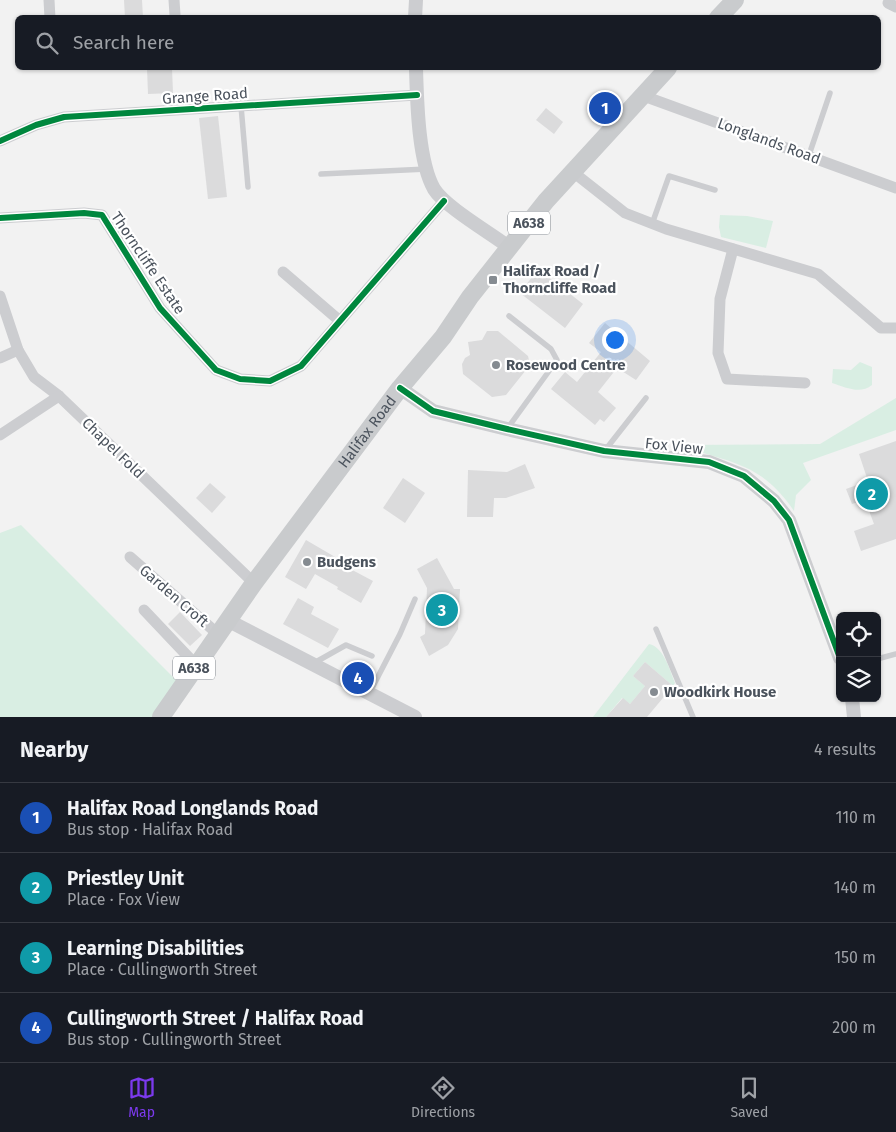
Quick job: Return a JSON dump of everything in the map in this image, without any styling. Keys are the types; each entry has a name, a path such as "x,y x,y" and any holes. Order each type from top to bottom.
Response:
{"main road":[{"path":"721,15 735,0"},
{"name":"Halifax Road","path":"161,717 254,583 400,388 443,337 470,297 546,201 666,70"}],"street":[{"path":"49,0 50,15"},
{"path":"174,0 175,14"},
{"path":"416,0 416,15"},
{"path":"890,0 888,4 896,7"},
{"path":"416,70 417,95 426,169 434,189 444,201 510,248"},
{"name":"Grange Road","path":"0,141 36,125 64,117 417,95"},
{"name":"Longlands Road","path":"641,96 809,155 896,188"},
{"path":"573,172 625,214 652,224 818,274 881,328 896,328"},
{"name":"Thorncliffe Estate","path":"0,218 84,213 102,215 160,308 216,370 240,379 270,381 301,366 444,201"},
{"path":"733,249 720,299 718,353 727,379 804,383"},
{"path":"283,272 340,320"},
{"name":"Chapel Fold","path":"0,296 18,350 34,377 59,396 254,583"},
{"path":"0,358 18,350"},
{"name":"Fox View","path":"400,388 432,411 604,451 709,462 744,476 774,501 789,520 840,657"},
{"path":"0,435 59,396"},
{"name":"Garden Croft","path":"130,557 224,628"},
{"path":"144,610 196,665"},
{"path":"224,628 312,664 415,717"},
{"path":"852,702 854,717"}],"lane":[{"path":"809,155 830,93"},
{"path":"241,106 248,187"},
{"path":"321,174 426,169"},
{"path":"652,224 669,176 715,190"},
{"path":"507,429 557,360 551,349 509,316"},
{"path":"604,451 646,398"},
{"path":"369,694 400,634 415,599"},
{"path":"656,629 693,717"},
{"path":"312,664 346,645 372,656"},
{"path":"881,658 896,654"}],"green space":[{"path":"720,215 747,216 773,221 766,248 721,237 719,227"},
{"path":"860,362 872,367 872,385 857,390 832,383 833,369 851,370"},
{"path":"896,398 896,430 803,463 811,480 796,495 794,511 782,495 757,473 729,461 678,445 820,444"},
{"path":"21,525 182,686 161,717 0,717 0,533"},
{"path":"649,644 659,650 666,660 675,683 673,686 645,662 633,676 645,686 630,704 622,698 606,717 593,717"}],"building":[{"path":"124,0 142,0 143,15 125,15"},
{"path":"147,70 172,70 173,93 148,94"},
{"path":"546,108 563,122 554,134 536,120"},
{"path":"218,116 227,197 208,199 199,118"},
{"path":"538,269 583,304 565,328 520,293"},
{"path":"605,323 650,361 636,380 617,368 598,392 616,408 604,422 600,419 595,425 551,389 565,372 577,382 601,352 589,343"},
{"name":"Rosewood Centre","path":"487,331 498,331 528,356 530,365 506,395 492,397 463,374 462,364 465,358 470,355 468,342 482,340"},
{"path":"896,441 896,539 861,551 854,531 874,524 865,500 852,504 846,489 868,481 859,454"},
{"path":"525,464 535,488 506,498 494,498 493,517 467,517 468,470 507,472"},
{"path":"403,478 425,493 405,523 383,508"},
{"path":"210,483 226,497 212,513 196,498"},
{"path":"306,540 342,561 341,564 373,581 361,603 315,574 306,589 285,577"},
{"path":"437,558 454,589 460,589 458,629 448,645 429,656 420,637 425,634 427,588 417,569"},
{"path":"298,598 314,607 311,614 339,629 328,648 283,624"},
{"path":"180,612 202,635 190,646 168,624"},
{"name":"Woodkirk House","path":"645,662 673,686 647,717 606,717 623,698 630,704 645,686 633,676"}],"cycle path":[{"path":"0,141 36,125 64,117 417,95"},
{"path":"0,218 84,213 102,215 160,308 216,370 240,379 270,381 301,366 444,201"},
{"path":"400,388 433,411 604,451 709,462 744,476 774,501 789,520 840,657"}],"place":[{"name":"Halifax Road Longlands Road","path":"605,108"},
{"name":"Halifax Road / Thorncliffe Road","path":"493,280"},
{"name":"Rosewood Centre","path":"496,365"},
{"name":"Priestley Unit","path":"872,494"},
{"name":"Budgens","path":"307,562"},
{"name":"Learning Disabilities","path":"442,610"},
{"name":"Cullingworth Street / Halifax Road","path":"358,678"},
{"name":"Woodkirk House","path":"654,692"}]}
